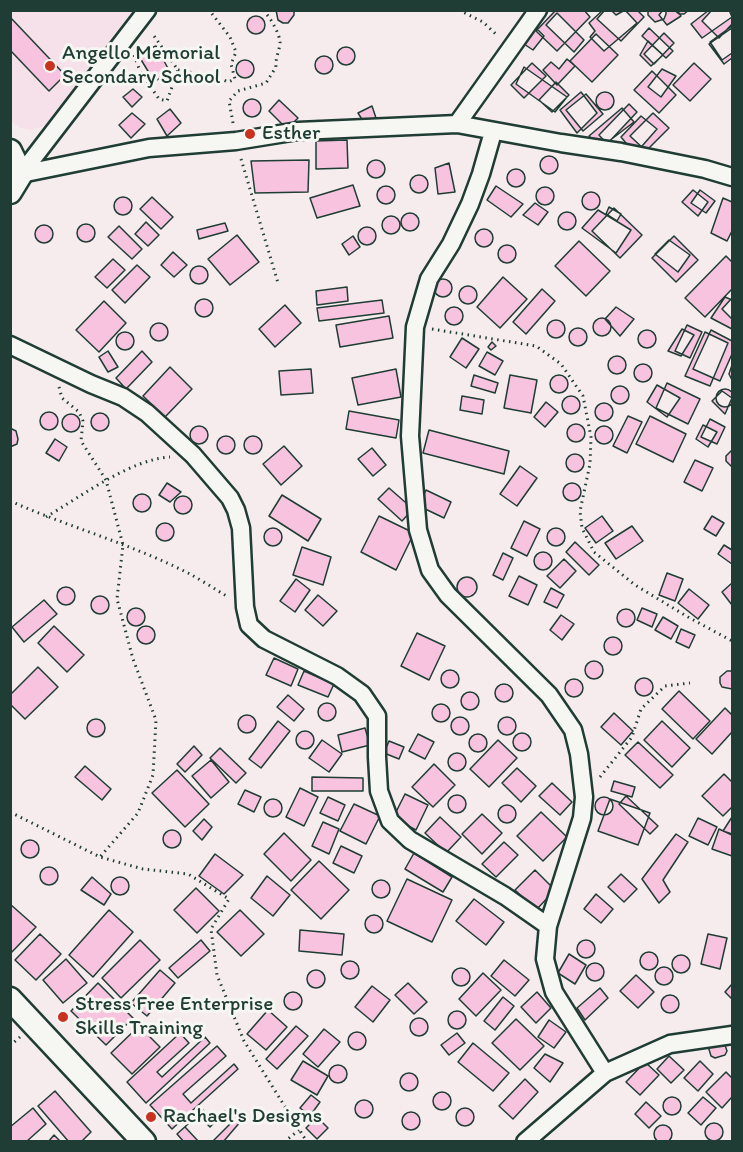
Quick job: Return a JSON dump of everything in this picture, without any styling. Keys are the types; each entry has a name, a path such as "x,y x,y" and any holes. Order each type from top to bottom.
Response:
{"street":[{"path":"457,124 538,10"},
{"path":"16,183 144,14"},
{"path":"16,183 149,148 236,141 298,131 457,124 493,132 621,152 705,169 732,177"},
{"path":"493,132 470,204 451,244 429,279 415,327 410,436 418,530 430,570 448,595 549,695 573,730 579,754 584,796 582,818 548,926 545,959 554,992 605,1073"},
{"path":"10,151 16,183"},
{"path":"10,345 123,397 147,413 193,455 230,498 236,510 241,528 245,607 249,625 264,639 337,676 362,694 377,716 376,757 379,791 390,821 410,840 505,896 548,926"},
{"path":"10,999 144,1142"},
{"path":"525,1142 605,1073 670,1044 732,1035"}],"path":[{"path":"144,14 178,70 217,77 228,82 235,79 231,64 236,52 230,37 209,10"},
{"path":"263,10 270,17 280,42 275,60 276,67 266,83 238,91 229,101 236,141 278,283"},
{"path":"459,10 483,22 510,47"},
{"path":"127,37 140,71 159,99 166,101 178,70"},
{"path":"415,327 536,346 561,364 583,396 591,437 590,464 580,511 582,528 594,552 635,585 732,641"},
{"path":"52,365 62,398 79,412 83,421 81,441 106,480 123,545 117,599 133,659 156,720 153,775 138,813 100,857"},
{"path":"46,517 106,480 156,457 193,455"},
{"path":"10,501 188,573 245,607"},
{"path":"584,796 632,737 641,709 665,686 690,683"},
{"path":"10,812 100,857 143,869 188,874 229,899 211,929 218,975 244,1041 307,1142"},
{"path":"284,1142 300,1130"}],"shaded area":[{"name":"Angello Memorial Secondary School","path":"10,11 132,11 45,126 32,130 20,128 11,121"}],"building":[{"path":"276,10 294,10 294,15 288,23 283,23 278,20"},
{"path":"556,10 584,10 590,17 557,51 536,31"},
{"path":"603,10 611,10 616,15 625,10 637,23 604,51 590,37 595,31 589,23"},
{"path":"605,10 637,10 644,17 621,41 597,19"},
{"path":"648,10 666,10 666,14 664,19 655,22 648,15"},
{"path":"663,10 677,10 681,16 667,25 659,15"},
{"path":"674,10 689,10 684,14 679,14"},
{"path":"709,10 729,10 732,17 702,38 691,24"},
{"path":"712,10 732,10 732,24 719,38 702,21"},
{"path":"557,13 584,40 574,52 546,25"},
{"path":"252,16 260,16 265,21 263,32 252,34 247,29 247,21"},
{"path":"10,17 65,75 49,91 10,50"},
{"path":"732,26 732,53 722,60 710,42"},
{"path":"536,28 544,36 533,50 524,44"},
{"path":"649,28 673,51 666,58 642,36"},
{"path":"732,28 732,58 724,64 709,44"},
{"path":"664,33 674,43 654,64 644,54"},
{"path":"596,34 618,55 592,82 570,61"},
{"path":"648,41 663,55 651,66 640,55"},
{"path":"156,46 171,74 154,81 137,53"},
{"path":"342,47 350,47 355,52 353,63 342,65 337,60 337,52"},
{"path":"320,56 328,56 333,61 331,72 320,74 315,69 315,61"},
{"path":"567,59 575,66 557,85 543,70 551,62 559,69"},
{"path":"241,60 249,60 254,65 252,76 241,78 236,73 236,65"},
{"path":"532,63 546,76 524,98 511,85"},
{"path":"694,63 711,79 690,101 673,85"},
{"path":"524,67 567,97 555,112 516,84"},
{"path":"662,69 676,76 661,97 648,87"},
{"path":"652,71 676,95 659,113 634,90"},
{"path":"556,82 569,95 552,112 539,100"},
{"path":"133,89 142,97 132,107 123,97"},
{"path":"581,92 597,113 577,133 560,110"},
{"path":"601,92 609,92 614,97 612,108 601,110 596,105 596,97"},
{"path":"586,94 603,114 583,131 566,110"},
{"path":"248,99 256,99 261,104 259,115 248,117 243,112 243,104"},
{"path":"279,100 298,118 287,129 269,111"},
{"path":"629,104 637,112 607,144 599,135"},
{"path":"372,106 376,118 363,121 358,113"},
{"path":"622,108 634,122 600,148 589,136"},
{"path":"170,109 181,123 167,136 157,119"},
{"path":"132,113 145,124 131,138 119,125"},
{"path":"653,113 669,128 646,151 630,136"},
{"path":"641,116 657,129 635,154 621,137"},
{"path":"347,140 348,168 316,169 316,141"},
{"path":"545,156 553,156 558,161 556,172 545,174 540,169 540,161"},
{"path":"309,160 308,192 255,193 251,161"},
{"path":"372,160 380,160 385,165 383,176 372,178 367,173 367,165"},
{"path":"449,163 455,192 438,194 435,168"},
{"path":"512,169 520,169 525,174 523,185 512,187 507,182 507,174"},
{"path":"415,175 423,175 428,180 426,191 415,193 410,188 410,180"},
{"path":"353,185 360,206 317,218 310,198"},
{"path":"382,186 390,186 395,191 393,202 382,204 377,199 377,191"},
{"path":"496,186 523,204 511,217 487,200"},
{"path":"541,187 549,187 554,192 552,203 541,205 536,200 536,192"},
{"path":"693,190 708,202 698,216 682,202"},
{"path":"700,190 715,201 706,213 691,203"},
{"path":"587,192 595,192 600,197 598,208 587,210 582,205 582,197"},
{"path":"119,197 127,197 132,202 130,213 119,215 114,210 114,202"},
{"path":"152,197 173,217 161,229 140,209"},
{"path":"723,198 732,202 732,231 727,241 711,233"},
{"path":"535,203 548,212 538,225 523,215"},
{"path":"609,207 621,214 617,221 606,214"},
{"path":"614,208 642,235 620,258 592,231"},
{"path":"598,210 631,230 616,253 582,228"},
{"path":"563,212 571,212 576,217 574,228 563,230 558,225 558,217"},
{"path":"406,213 414,213 419,218 417,229 406,231 401,226 401,218"},
{"path":"387,216 395,216 400,221 398,232 387,234 382,229 382,221"},
{"path":"146,222 159,235 148,246 135,234"},
{"path":"225,223 228,231 199,239 197,230"},
{"path":"82,224 90,224 95,229 93,240 82,242 77,237 77,229"},
{"path":"40,225 48,225 53,230 51,241 40,243 35,238 35,230"},
{"path":"119,226 142,249 132,259 108,237"},
{"path":"363,227 371,227 376,232 374,243 363,245 358,240 358,232"},
{"path":"480,229 488,229 493,234 491,245 480,247 475,242 475,234"},
{"path":"237,235 259,262 230,285 208,259"},
{"path":"353,236 360,247 349,255 342,244"},
{"path":"674,236 698,260 676,282 652,258"},
{"path":"669,240 690,255 678,272 655,254"},
{"path":"579,241 610,271 586,296 555,266"},
{"path":"503,245 511,245 516,250 514,261 503,263 498,258 498,250"},
{"path":"173,252 187,265 174,277 161,265"},
{"path":"726,256 732,262 732,289 705,317 685,298"},
{"path":"113,259 125,270 107,288 95,277"},
{"path":"137,265 150,277 125,303 112,290"},
{"path":"195,266 203,266 208,271 206,282 195,284 190,279 190,271"},
{"path":"503,277 527,299 500,328 477,307"},
{"path":"439,279 447,279 452,284 450,295 439,297 434,292 434,284"},
{"path":"464,286 472,286 477,291 475,302 464,304 459,299 459,291"},
{"path":"347,287 348,301 317,305 316,291"},
{"path":"542,289 555,301 526,334 513,322"},
{"path":"725,297 732,300 732,329 711,318"},
{"path":"732,298 732,319 722,309"},
{"path":"200,299 208,299 213,304 211,315 200,317 195,312 195,304"},
{"path":"382,300 384,313 319,321 317,308"},
{"path":"104,301 126,323 99,352 76,330"},
{"path":"285,305 301,323 275,347 259,329"},
{"path":"450,307 458,307 463,312 461,323 450,325 445,320 445,312"},
{"path":"616,307 634,319 620,336 605,319"},
{"path":"389,316 393,338 340,347 336,325"},
{"path":"598,318 606,318 611,323 609,334 598,336 593,331 593,323"},
{"path":"552,320 560,320 565,325 563,336 552,338 547,333 547,325"},
{"path":"155,323 163,323 168,328 166,339 155,341 150,336 150,328"},
{"path":"687,325 702,332 690,358 675,351"},
{"path":"574,328 582,328 587,333 585,344 574,346 569,341 569,333"},
{"path":"682,329 694,335 681,356 668,351"},
{"path":"643,330 651,330 656,335 654,346 643,348 638,343 638,335"},
{"path":"711,330 732,341 732,354 720,381 693,369"},
{"path":"121,332 129,332 134,337 132,348 121,350 116,345 116,337"},
{"path":"705,332 728,343 710,386 685,376"},
{"path":"462,338 479,349 466,368 450,357"},
{"path":"492,342 496,346 491,350 488,347"},
{"path":"108,351 118,367 108,372 99,357"},
{"path":"142,351 152,362 126,389 116,378"},
{"path":"487,352 503,361 495,375 479,366"},
{"path":"613,356 621,356 626,361 624,372 613,374 608,369 608,361"},
{"path":"639,364 647,364 652,369 650,380 639,382 634,377 634,369"},
{"path":"170,367 192,389 165,417 143,396"},
{"path":"311,369 313,393 281,395 279,371"},
{"path":"396,369 401,397 358,405 352,378"},
{"path":"474,375 498,383 495,393 471,386"},
{"path":"510,375 537,380 531,413 504,408"},
{"path":"555,375 563,375 568,380 566,391 555,393 550,388 550,380"},
{"path":"667,383 700,399 688,424 656,408"},
{"path":"657,385 680,398 667,417 647,402"},
{"path":"616,386 624,386 629,391 627,402 616,404 611,399 611,391"},
{"path":"725,389 733,394 734,398 729,406 725,407 717,402 716,398 721,390"},
{"path":"722,391 732,398 725,414 712,401"},
{"path":"462,396 484,400 482,414 460,410"},
{"path":"567,396 575,396 580,401 578,412 567,414 562,409 562,401"},
{"path":"546,402 558,412 545,427 534,417"},
{"path":"600,403 608,403 613,408 611,419 600,421 595,416 595,408"},
{"path":"349,411 399,420 396,438 346,429"},
{"path":"45,412 53,412 58,417 56,428 45,430 40,425 40,417"},
{"path":"96,413 104,413 109,418 107,429 96,431 91,426 91,418"},
{"path":"67,414 75,414 80,419 78,430 67,432 62,427 62,419"},
{"path":"628,416 642,422 627,453 613,446"},
{"path":"650,416 686,434 673,462 636,444"},
{"path":"710,419 725,427 717,444 701,437"},
{"path":"572,424 580,424 585,429 583,440 572,442 567,437 567,429"},
{"path":"703,425 717,432 708,447 696,439"},
{"path":"195,426 203,426 208,431 206,442 195,444 190,439 190,431"},
{"path":"600,426 608,426 613,431 611,442 600,444 595,439 595,431"},
{"path":"10,428 16,431 18,439 17,444 10,447"},
{"path":"429,430 509,451 504,474 423,453"},
{"path":"222,436 230,436 235,441 233,452 222,454 217,449 217,441"},
{"path":"249,436 257,436 262,441 260,452 249,454 244,449 244,441"},
{"path":"55,439 67,447 59,461 46,453"},
{"path":"284,446 302,466 281,485 263,464"},
{"path":"372,448 386,465 373,476 358,459"},
{"path":"732,450 732,467 726,461 726,456"},
{"path":"571,454 579,454 584,459 582,470 571,472 566,467 566,459"},
{"path":"695,460 713,468 702,491 684,482"},
{"path":"520,466 537,478 517,506 500,494"},
{"path":"167,483 181,492 170,502 159,495"},
{"path":"568,483 576,483 581,488 579,499 568,501 563,496 563,488"},
{"path":"389,488 413,509 402,521 378,499"},
{"path":"426,490 451,502 444,518 419,506"},
{"path":"138,494 146,494 151,499 149,510 138,512 133,507 133,499"},
{"path":"282,495 321,519 308,541 269,516"},
{"path":"179,496 187,496 192,501 190,512 179,514 174,509 174,501"},
{"path":"379,516 414,533 396,570 361,552"},
{"path":"602,516 613,531 596,543 585,528"},
{"path":"712,516 724,523 716,536 704,529"},
{"path":"524,521 540,529 527,556 511,548"},
{"path":"161,523 169,523 174,528 172,539 161,541 156,536 156,528"},
{"path":"632,526 643,541 616,559 605,543"},
{"path":"269,528 277,528 282,533 280,544 269,546 264,541 264,533"},
{"path":"552,528 560,528 565,533 563,544 552,546 547,541 547,533"},
{"path":"575,542 599,565 589,575 566,552"},
{"path":"724,545 732,550 732,564 718,554"},
{"path":"302,547 331,557 323,585 293,575"},
{"path":"539,552 547,552 552,557 550,568 539,570 534,565 534,557"},
{"path":"503,553 513,558 503,580 493,575"},
{"path":"564,559 576,571 560,588 547,576"},
{"path":"667,573 683,579 675,601 659,595"},
{"path":"519,576 537,585 528,605 509,596"},
{"path":"467,577 474,580 477,587 474,594 467,597 460,594 457,587 460,580"},
{"path":"296,579 310,590 295,612 280,601"},
{"path":"732,583 732,605 722,592"},
{"path":"62,587 70,587 75,592 73,603 62,605 57,600 57,592"},
{"path":"551,588 564,595 557,608 544,602"},
{"path":"689,589 709,605 698,619 678,603"},
{"path":"318,595 337,611 323,626 305,610"},
{"path":"96,596 104,596 109,601 107,612 96,614 91,609 91,601"},
{"path":"44,600 57,614 24,642 12,627"},
{"path":"132,608 140,608 145,613 143,624 132,626 127,621 127,613"},
{"path":"642,608 657,614 652,627 637,620"},
{"path":"622,609 630,609 635,614 633,625 622,627 617,622 617,614"},
{"path":"561,615 574,624 562,640 550,630"},
{"path":"663,617 678,626 671,639 655,630"},
{"path":"54,626 84,655 67,672 38,643"},
{"path":"142,626 150,626 155,631 153,642 142,644 137,639 137,631"},
{"path":"681,629 695,635 689,648 676,642"},
{"path":"417,633 445,646 429,680 401,666"},
{"path":"609,637 617,637 622,642 620,653 609,655 604,650 604,642"},
{"path":"274,658 298,669 291,686 266,675"},
{"path":"590,661 598,661 603,666 601,677 590,679 585,674 585,666"},
{"path":"38,667 58,687 25,719 10,704 10,695"},
{"path":"446,670 454,670 459,675 457,686 446,688 441,683 441,675"},
{"path":"304,671 334,684 328,697 298,685"},
{"path":"727,671 732,671 732,689 722,687 720,683 720,677"},
{"path":"640,678 648,678 653,683 651,694 640,696 635,691 635,683"},
{"path":"570,679 578,679 583,684 581,695 570,697 565,692 565,684"},
{"path":"500,684 508,684 513,689 511,700 500,702 495,697 495,689"},
{"path":"679,691 710,721 693,739 662,709"},
{"path":"466,692 474,692 479,697 477,708 466,710 461,705 461,697"},
{"path":"288,695 304,709 294,721 277,707"},
{"path":"323,703 331,703 336,708 334,719 323,721 318,716 318,708"},
{"path":"437,704 445,704 450,709 448,720 437,722 432,717 432,709"},
{"path":"725,708 732,715 732,732 712,754 696,739"},
{"path":"614,713 633,731 621,745 601,727"},
{"path":"243,715 251,715 256,720 254,731 243,733 238,728 238,720"},
{"path":"456,717 464,717 469,722 467,733 456,735 451,730 451,722"},
{"path":"503,717 511,717 516,722 514,733 503,735 498,730 498,722"},
{"path":"92,719 100,719 105,724 103,735 92,737 87,732 87,724"},
{"path":"278,721 290,731 261,768 249,759"},
{"path":"662,721 690,748 672,767 644,740"},
{"path":"365,728 370,745 342,752 338,735"},
{"path":"301,731 309,731 314,736 312,747 301,749 296,744 296,736"},
{"path":"518,733 526,733 531,738 529,749 518,751 513,746 513,738"},
{"path":"418,734 434,742 425,759 409,751"},
{"path":"474,734 482,734 487,739 485,750 474,752 469,747 469,739"},
{"path":"322,740 342,754 329,772 309,758"},
{"path":"498,740 517,758 489,787 470,769"},
{"path":"389,741 404,747 399,759 384,753"},
{"path":"638,742 673,775 660,788 625,755"},
{"path":"194,746 202,755 185,772 177,764"},
{"path":"220,748 246,773 236,783 210,758"},
{"path":"453,753 461,753 466,758 464,769 453,771 448,766 448,758"},
{"path":"211,760 229,782 211,798 192,776"},
{"path":"434,764 455,785 433,807 412,787"},
{"path":"85,766 111,789 102,800 75,777"},
{"path":"517,768 536,786 521,802 502,783"},
{"path":"177,770 209,804 185,827 152,793"},
{"path":"724,774 732,782 732,807 723,816 702,796"},
{"path":"312,777 363,778 363,791 312,791"},
{"path":"614,781 635,787 632,797 611,791"},
{"path":"552,783 572,802 560,815 539,796"},
{"path":"300,788 318,797 304,826 286,817"},
{"path":"245,790 261,797 254,812 238,804"},
{"path":"405,794 428,805 416,830 393,818"},
{"path":"453,795 461,795 466,800 464,811 453,813 448,808 448,800"},
{"path":"626,796 658,826 650,834 619,804"},
{"path":"328,797 345,805 338,821 320,813"},
{"path":"600,797 608,797 613,802 611,813 600,815 595,810 595,802"},
{"path":"269,799 277,799 282,804 280,815 269,817 264,812 264,804"},
{"path":"610,799 650,813 638,845 598,831"},
{"path":"354,804 380,816 366,844 340,831"},
{"path":"503,805 511,805 516,810 514,821 503,823 498,818 498,810"},
{"path":"541,812 567,837 543,861 517,836"},
{"path":"482,814 502,833 482,854 462,834"},
{"path":"440,817 461,837 446,853 425,833"},
{"path":"732,817 732,834 723,831"},
{"path":"698,818 717,827 708,845 689,836"},
{"path":"204,819 212,827 202,840 193,831"},
{"path":"323,822 339,829 329,854 312,846"},
{"path":"719,829 732,835 732,856 712,849"},
{"path":"168,830 176,830 181,835 179,846 168,848 163,843 163,835"},
{"path":"284,833 311,860 291,881 264,854"},
{"path":"676,834 688,842 663,880 670,892 659,903 642,879"},
{"path":"26,840 34,840 39,845 37,856 26,858 21,853 21,845"},
{"path":"504,842 518,855 496,877 482,864"},
{"path":"341,846 362,856 354,873 333,863"},
{"path":"414,853 452,877 443,892 405,869"},
{"path":"215,854 243,875 224,894 199,876"},
{"path":"319,861 349,890 321,919 291,890"},
{"path":"45,867 53,867 58,872 56,883 45,885 40,880 40,872"},
{"path":"535,870 555,890 536,910 515,890"},
{"path":"621,874 637,889 624,902 608,887"},
{"path":"267,876 290,895 273,916 251,898"},
{"path":"92,877 111,894 104,905 81,890"},
{"path":"116,877 124,877 129,882 127,893 116,895 111,890 111,882"},
{"path":"407,879 452,900 432,942 387,921"},
{"path":"377,880 385,880 390,885 388,896 377,898 372,893 372,885"},
{"path":"196,888 219,911 197,933 174,910"},
{"path":"596,894 613,909 601,923 584,909"},
{"path":"474,899 504,922 486,945 456,921"},
{"path":"10,904 36,927 10,954"},
{"path":"109,910 133,932 93,977 69,955"},
{"path":"240,910 264,934 241,956 217,932"},
{"path":"370,915 378,915 383,920 381,931 370,933 365,928 365,920"},
{"path":"300,930 344,934 342,955 299,951"},
{"path":"40,934 61,954 36,980 15,960"},
{"path":"708,934 727,938 720,969 701,964"},
{"path":"140,940 160,960 121,998 102,978"},
{"path":"201,940 210,951 178,978 169,968"},
{"path":"582,940 590,940 595,945 593,956 582,958 577,953 577,945"},
{"path":"645,952 653,952 658,957 656,968 645,970 640,965 640,957"},
{"path":"569,954 586,965 575,984 558,973"},
{"path":"677,955 685,955 690,960 688,971 677,973 672,968 672,960"},
{"path":"66,959 87,983 63,1003 43,980"},
{"path":"504,960 529,980 515,996 491,976"},
{"path":"346,961 354,961 359,966 357,977 346,979 341,974 341,966"},
{"path":"591,963 599,963 604,968 602,979 591,981 586,976 586,968"},
{"path":"660,967 668,967 673,972 671,983 660,985 655,980 655,972"},
{"path":"457,968 465,968 470,973 468,984 457,986 452,981 452,973"},
{"path":"160,970 175,983 147,1016 131,1003"},
{"path":"312,970 320,970 325,975 323,986 312,988 307,983 307,975"},
{"path":"483,973 501,990 476,1016 459,999"},
{"path":"636,975 654,992 638,1008 620,991"},
{"path":"98,983 133,1018 106,1045 71,1011"},
{"path":"408,983 427,1002 414,1014 395,995"},
{"path":"732,984 732,999 725,992"},
{"path":"372,986 390,1000 373,1022 355,1007"},
{"path":"600,988 608,998 585,1020 577,1008"},
{"path":"289,992 297,992 302,997 300,1008 289,1010 284,1005 284,997"},
{"path":"537,992 551,1008 536,1023 521,1007"},
{"path":"666,995 674,995 679,1000 677,1011 666,1013 661,1008 661,1000"},
{"path":"503,997 514,1006 495,1030 484,1021"},
{"path":"268,1010 287,1027 266,1050 247,1034"},
{"path":"453,1011 461,1011 466,1016 464,1027 453,1029 448,1024 448,1016"},
{"path":"415,1018 423,1018 428,1023 426,1034 415,1036 410,1031 410,1023"},
{"path":"516,1019 544,1046 520,1070 492,1043"},
{"path":"549,1020 566,1032 554,1048 538,1037"},
{"path":"139,1026 160,1047 132,1074 111,1053"},
{"path":"296,1026 308,1036 277,1069 266,1059"},
{"path":"324,1029 340,1042 318,1067 303,1054"},
{"path":"353,1032 361,1032 366,1037 364,1048 353,1050 348,1045 348,1037"},
{"path":"180,1033 189,1043 157,1072 162,1077 205,1037 210,1043 146,1103 127,1082"},
{"path":"457,1033 465,1043 449,1055 441,1045"},
{"path":"724,1042 727,1051 725,1055 715,1058 711,1056 708,1046"},
{"path":"473,1043 509,1073 493,1091 458,1062"},
{"path":"217,1046 226,1056 183,1094 191,1103 234,1064 238,1069 172,1129 150,1105"},
{"path":"545,1054 563,1063 550,1082 534,1068"},
{"path":"669,1056 684,1070 671,1083 657,1069"},
{"path":"303,1061 328,1076 317,1095 291,1080"},
{"path":"700,1061 713,1074 698,1091 684,1078"},
{"path":"645,1062 659,1075 640,1095 626,1082"},
{"path":"334,1065 342,1065 347,1070 345,1081 334,1083 329,1078 329,1070"},
{"path":"726,1072 732,1078 732,1097 722,1108 706,1092"},
{"path":"405,1073 413,1073 418,1078 416,1089 405,1091 400,1086 400,1078"},
{"path":"525,1079 538,1092 513,1119 499,1106"},
{"path":"55,1091 91,1132 81,1142 69,1142 38,1106"},
{"path":"438,1092 446,1092 451,1097 449,1108 438,1110 433,1105 433,1097"},
{"path":"311,1095 320,1102 310,1116 300,1108"},
{"path":"668,1097 676,1097 681,1102 679,1113 668,1115 663,1110 663,1102"},
{"path":"703,1097 716,1108 701,1125 688,1113"},
{"path":"360,1100 368,1100 373,1105 371,1116 360,1118 355,1113 355,1105"},
{"path":"646,1102 661,1116 649,1128 635,1114"},
{"path":"33,1108 46,1124 26,1142 10,1142 10,1127"},
{"path":"201,1108 216,1124 231,1109 241,1121 223,1142 199,1142 185,1127"},
{"path":"461,1108 469,1108 474,1113 472,1124 461,1126 456,1121 456,1113"},
{"path":"225,1111 234,1120 212,1142 184,1142 177,1134 198,1115 210,1127"},
{"path":"407,1112 415,1112 420,1117 418,1128 407,1130 402,1125 402,1117"},
{"path":"317,1117 328,1128 317,1139 306,1128"},
{"path":"710,1123 718,1123 723,1128 721,1139 710,1141 705,1136 705,1128"},
{"path":"663,1125 669,1128 672,1134 669,1140 663,1143 657,1140 654,1134 657,1128"},
{"path":"54,1135 61,1142 48,1142"}],"place":[{"name":"Angello Memorial Secondary School","path":"50,66"},
{"name":"Esther","path":"250,134"},
{"name":"Stress Free Enterprise Skills Training","path":"63,1017"},
{"name":"Rachael's Designs","path":"151,1117"}]}
